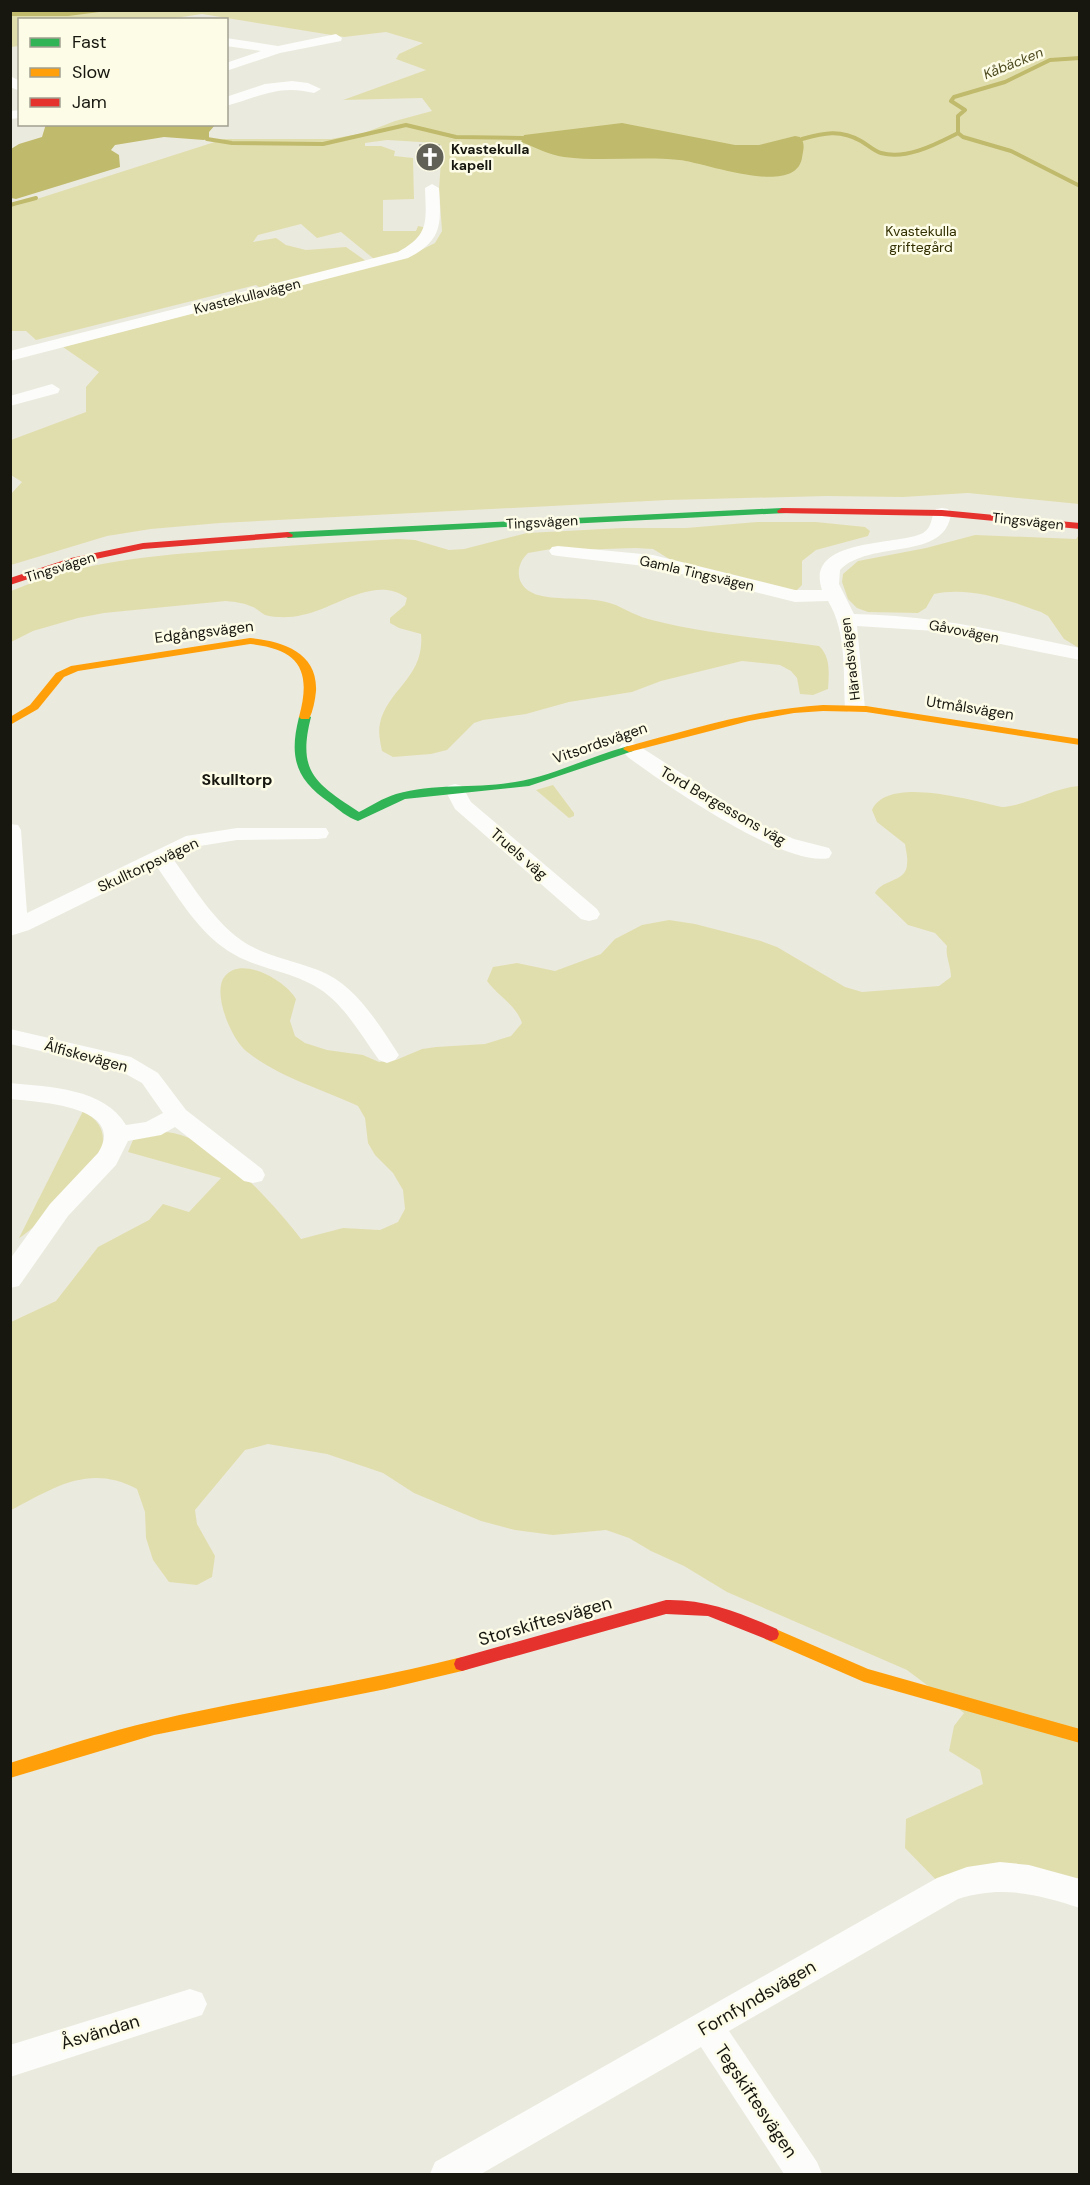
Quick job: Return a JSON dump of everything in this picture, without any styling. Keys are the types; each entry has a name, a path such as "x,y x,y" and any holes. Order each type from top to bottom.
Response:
{"street":[{"path":"228,66 277,50 336,38"},
{"path":"228,42 277,50"},
{"path":"228,101 287,83 300,83 314,89"},
{"name":"Kvastekullavägen","path":"10,356 403,255 421,246 430,235 433,224 432,188"},
{"path":"10,401 52,389"},
{"name":"Tingsvägen","path":"10,582 49,568 110,552 204,540 742,512 942,513 1080,526"},
{"name":"Häradsvägen","path":"855,708 847,620 828,577 835,563 844,557 870,549 924,539 932,535 940,527 942,513"},
{"name":"Gamla Tingsvägen","path":"558,551 653,561 795,596 835,595"},
{"name":"Gåvovägen","path":"847,620 930,624 1080,654"},
{"name":"Edgångsvägen","path":"10,722 34,707 60,675 75,668 248,641 279,645 297,653 307,666 310,678 311,694 297,746 300,765 313,783 358,818"},
{"name":"Vitsordsvägen","path":"358,818 402,796 526,784 630,748 712,725 772,713 823,708 855,708"},
{"name":"Utmålsvägen","path":"855,708 1080,742"},
{"name":"Tord Bergessons väg","path":"630,748 712,803 779,842 800,850 821,853"},
{"name":"Truels väg","path":"455,790 462,805 589,914"},
{"name":"Skulltorpsvägen","path":"10,830 16,927 194,841 237,834 318,833"},
{"path":"161,857 212,924 230,943 251,956 308,975 332,986 346,1000 387,1055"},
{"name":"Ålfiskevägen","path":"10,1036 123,1062 150,1078 177,1116 253,1175"},
{"path":"10,1090 71,1098 84,1102 105,1114 113,1124 117,1135 115,1146 109,1155 66,1202 10,1278"},
{"path":"117,1135 152,1129 177,1116"},
{"name":"Storskiftesvägen","path":"10,1771 64,1752 155,1728 412,1677 657,1608 684,1604 705,1606 726,1614 864,1675 1080,1736"},
{"name":"Fornfyndsvägen","path":"448,2175 948,1888 988,1876 1032,1878 1080,1894"},
{"name":"Åsvändan","path":"10,2061 190,2004"},
{"name":"Tegskiftesvägen","path":"707,2027 804,2175"}],"green space":[{"name":"Kvastekulla griftegård","path":"11,11 1079,11 1079,504 968,493 903,497 827,496 668,500 220,523 151,529 107,536 11,565 11,494 22,482 11,475 11,440 86,412 86,387 99,372 63,347 405,258 435,243 442,231 439,189 442,146 437,143 387,140 365,143 365,146 381,146 395,151 394,156 413,158 414,199 383,200 383,231 416,231 418,226 427,230 405,251 374,259 341,232 317,238 301,224 258,235 253,242 276,238 286,245 306,250 346,247 366,261 261,289 256,285 36,340 26,331 11,331 11,205 15,206 224,139 331,139 364,133 395,121 432,111 422,98 343,100 426,70 396,59 399,54 423,43 386,32 344,37 202,14 175,18 18,18 18,46 11,47"},
{"path":"757,522 816,522 865,527 870,531 868,536 816,550 802,561 802,585 797,590 780,590 684,568 653,549 635,548 577,550 557,548 528,553 519,567 519,578 529,591 545,597 597,600 611,603 642,617 669,624 819,646 826,655 829,672 828,689 813,695 800,694 797,678 791,671 780,665 742,661 661,681 632,692 569,702 526,714 483,720 474,723 447,750 431,754 393,757 382,751 380,723 390,701 412,672 421,649 421,634 390,623 390,618 405,605 407,598 395,592 368,591 315,612 289,617 265,615 250,606 226,601 104,613 33,631 11,642 11,591 65,572 118,561 200,552 398,539 415,540 449,550 464,549 527,533 622,528 686,528"},
{"path":"975,535 1076,539 1079,535 1079,648 1064,639 1048,616 1041,612 1002,599 974,593 934,594 926,608 918,613 868,612 857,608 848,599 842,582 843,574 858,561 926,548"},
{"path":"553,785 574,816 569,818 536,790"},
{"path":"1079,786 1079,1891 940,1884 905,1848 906,1819 983,1784 980,1770 949,1751 954,1726 964,1713 907,1670 727,1592 684,1566 629,1538 606,1530 553,1535 515,1530 481,1521 414,1493 383,1473 327,1454 268,1444 245,1450 195,1510 197,1524 215,1556 212,1577 197,1585 169,1582 153,1560 146,1538 145,1512 137,1489 120,1482 103,1478 87,1478 57,1487 11,1510 11,1322 56,1301 98,1247 149,1220 163,1204 189,1212 221,1178 128,1152 133,1140 160,1132 179,1134 199,1142 219,1155 257,1189 301,1239 343,1228 380,1230 398,1222 405,1209 403,1190 393,1173 375,1155 368,1143 365,1118 358,1106 272,1068 246,1051 235,1037 225,1015 220,993 221,983 225,976 233,970 252,969 263,973 274,978 291,992 296,999 290,1021 295,1036 305,1043 327,1050 363,1055 379,1062 396,1060 422,1049 485,1044 511,1036 522,1023 516,1011 487,981 493,967 517,963 555,971 601,954 615,939 642,925 669,920 695,924 761,941 777,947 845,987 862,992 939,986 951,977 947,946 935,933 908,925 875,893 878,888 903,874 906,870 907,859 905,844 877,822 872,810 881,800 895,794 912,792 952,796 1002,807"},
{"path":"83,1111 100,1127 103,1138 101,1152 63,1198 19,1238"}],"shaded area":[{"path":"622,123 735,145 759,145 795,136 800,137 804,147 796,170 783,175 767,177 747,175 679,160 564,157 547,153 521,142 524,135"},
{"path":"45,126 214,126 209,132 209,138 204,140 164,137 115,145 111,150 119,155 120,167 16,199 11,198 11,149 42,137"}],"building":[{"name":"Kvastekulla kapell","path":"420,145 439,145 440,162 421,163"}],"waterway":[{"path":"10,14 68,14 99,10"},
{"name":"Kåbäcken","path":"958,133 958,116 965,110 951,101 954,97 1005,82 1050,60 1080,58"},
{"path":"207,139 232,143 323,144 406,125 456,137 523,138"},
{"name":"Kåbäcken","path":"802,139 825,134 846,135 876,151 891,155 921,150 958,133"},
{"path":"958,133 963,137 1011,151 1080,186"},
{"path":"10,205 36,198"}],"traffic: fast":[{"path":"288,535 782,511"},
{"path":"305,717 300,736 299,753 308,778 317,788 358,817 398,797 435,791 498,788 529,783 629,749"}],"traffic: slow":[{"path":"10,722 34,707 60,675 75,668 250,641 282,647 303,661 311,685 305,717"},
{"path":"629,749 748,718 794,710 823,708 866,709 1080,742"},
{"path":"771,1634 864,1675 1080,1736"},
{"path":"10,1771 154,1728 386,1682 462,1664"}],"traffic: jam":[{"path":"782,511 942,513 1080,526"},
{"path":"10,582 75,560 143,546 288,535"},
{"path":"462,1664 666,1607 694,1607 720,1613 771,1634"}],"place":[{"name":"Kvastekulla kapell","path":"430,157"}],"district":[{"name":"Skulltorp","path":"237,779"}]}
